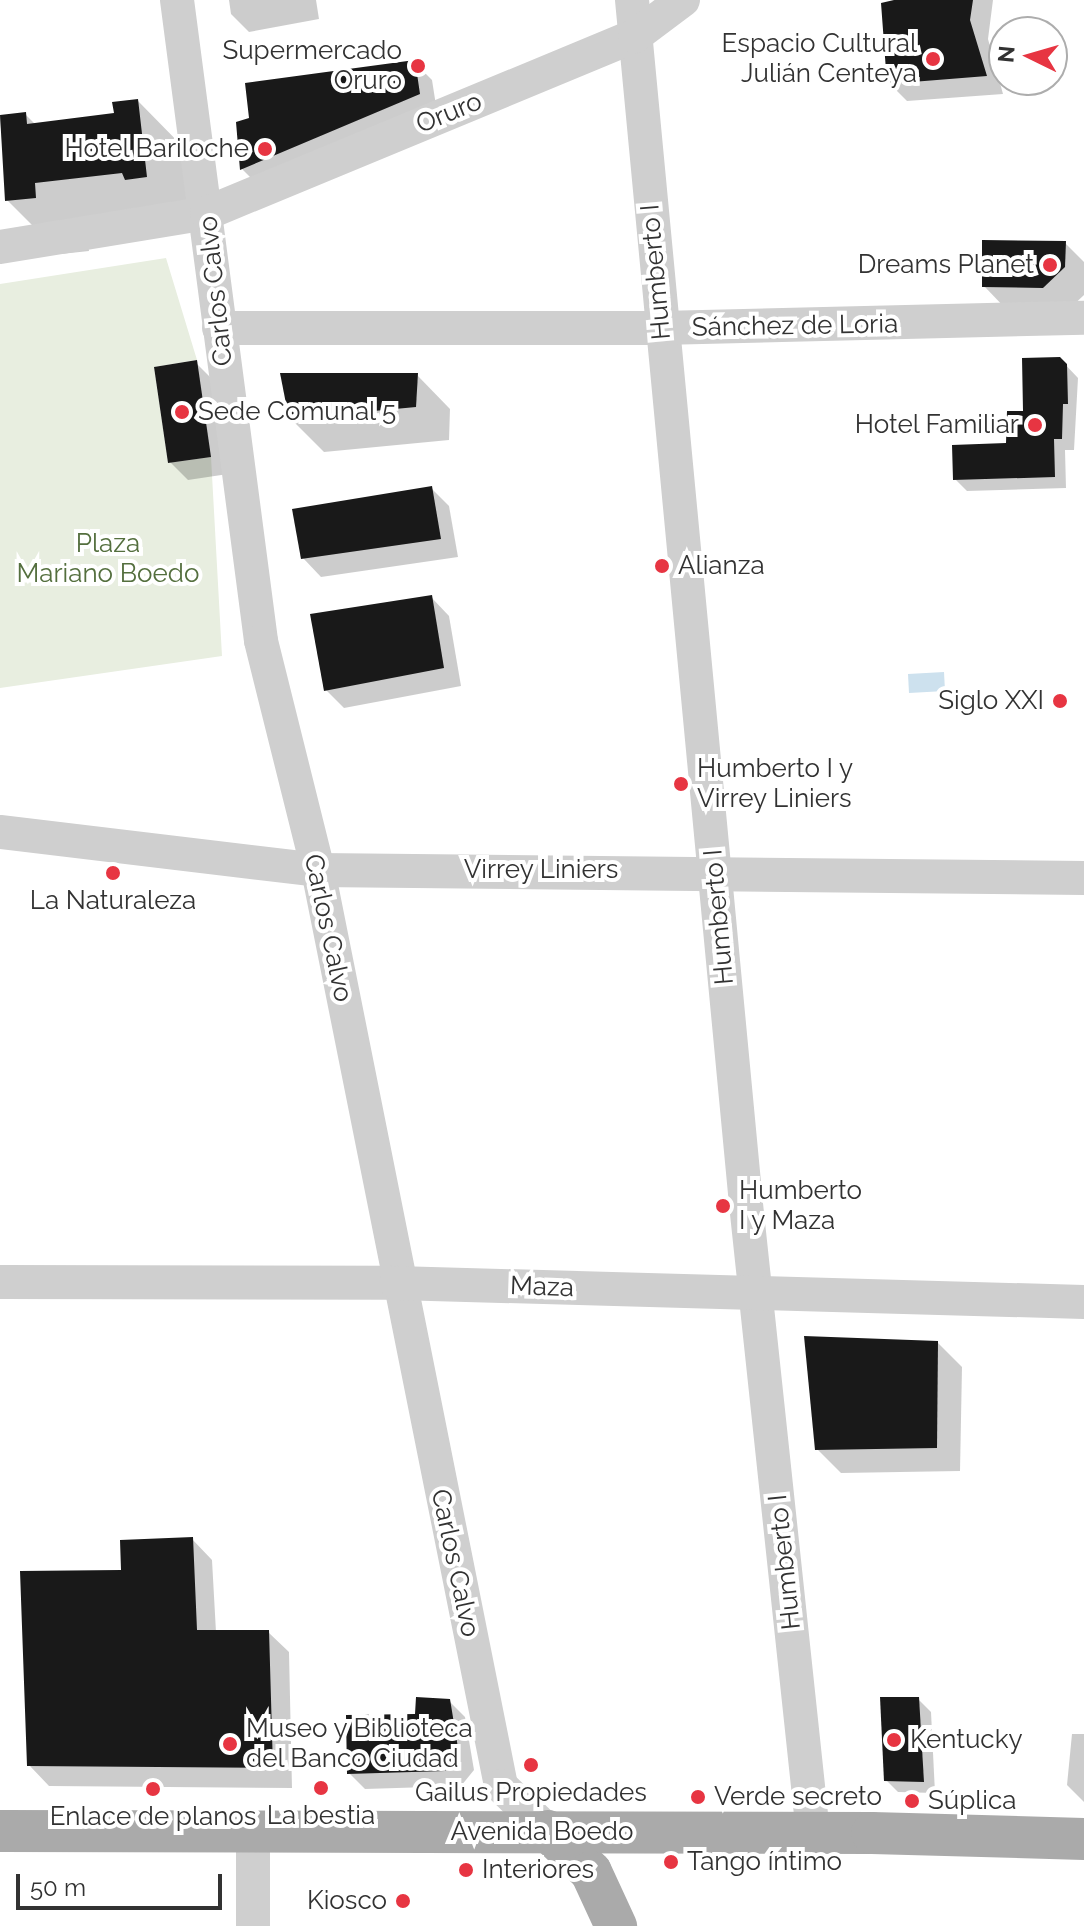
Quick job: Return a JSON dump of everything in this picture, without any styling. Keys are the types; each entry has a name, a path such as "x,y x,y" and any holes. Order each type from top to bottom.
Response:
{"main road":[{"name":"Avenida Boedo","path":"0,1831 548,1831 1084,1839"},
{"path":"548,1831 591,1872 616,1926"}],"street":[{"name":"Carlos Calvo","path":"177,0 261,641 318,870 396,1283 501,1786 548,1831"},
{"name":"Humberto I","path":"632,0 714,871 813,1833"},
{"name":"Oruro","path":"207,213 635,36 683,0"},
{"path":"0,247 207,213"},
{"name":"Sánchez de Loria","path":"219,328 661,328 1084,318"},
{"name":"Virrey Liniers","path":"0,832 318,870 714,871 1084,878"},
{"name":"Maza","path":"0,1282 396,1283 758,1296 1084,1302"},
{"path":"253,1831 253,1926"}],"green space":[{"name":"Plaza Mariano Boedo","path":"166,258 197,360 154,367 168,463 211,457 222,656 0,688 0,284"}],"water":[{"path":"944,672 945,691 909,693 908,674"}],"building":[{"name":"Espacio Cultural Julián Centeya","path":"894,0 973,0 970,20 987,76 887,84 881,3"},
{"path":"415,60 420,94 240,170 236,122 249,118 245,83"},
{"path":"138,99 147,177 125,180 122,173 35,183 36,198 5,201 0,115 26,112 27,124 114,113 112,102"},
{"path":"982,240 1066,241 1065,267 1043,288 982,287"},
{"path":"1060,357 1067,364 1068,404 1063,404 1062,439 1054,439 1055,477 953,480 952,445 1006,443 1007,411 1023,411 1022,358"},
{"name":"Sede Comunal 5","path":"197,360 211,457 168,463 154,367"},
{"path":"280,373 418,373 416,407 289,419"},
{"path":"432,486 441,539 301,559 292,509"},
{"path":"432,595 444,668 324,691 310,614"},
{"path":"804,1336 938,1341 937,1448 815,1450"},
{"path":"193,1537 197,1630 269,1630 273,1768 27,1766 20,1571 121,1570 120,1540"},
{"path":"416,1697 450,1699 459,1754 445,1771 347,1774 346,1715 415,1714"},
{"path":"880,1697 919,1697 924,1782 884,1781"}],"place":[{"name":"Espacio Cultural Julián Centeya","path":"933,59"},
{"name":"Supermercado Oruro","path":"418,66"},
{"name":"Hotel Bariloche","path":"265,149"},
{"name":"Dreams Planet","path":"1050,265"},
{"name":"Sede Comunal 5","path":"182,412"},
{"name":"Hotel Familiar","path":"1035,425"},
{"name":"Alianza","path":"662,566"},
{"name":"Siglo XXI","path":"1060,701"},
{"name":"Humberto I y Virrey Liniers","path":"681,784"},
{"name":"La Naturaleza","path":"113,873"},
{"name":"Humberto I y Maza","path":"723,1206"},
{"name":"Kentucky","path":"894,1740"},
{"name":"Museo y Biblioteca del Banco Ciudad","path":"230,1744"},
{"name":"Gailus Propiedades","path":"531,1765"},
{"name":"La bestia","path":"321,1788"},
{"name":"Enlace de planos","path":"153,1789"},
{"name":"Verde secreto","path":"698,1797"},
{"name":"Súplica","path":"912,1801"},
{"name":"Tango íntimo","path":"671,1862"},
{"name":"Interiores","path":"466,1870"},
{"name":"Kiosco","path":"403,1901"}]}
